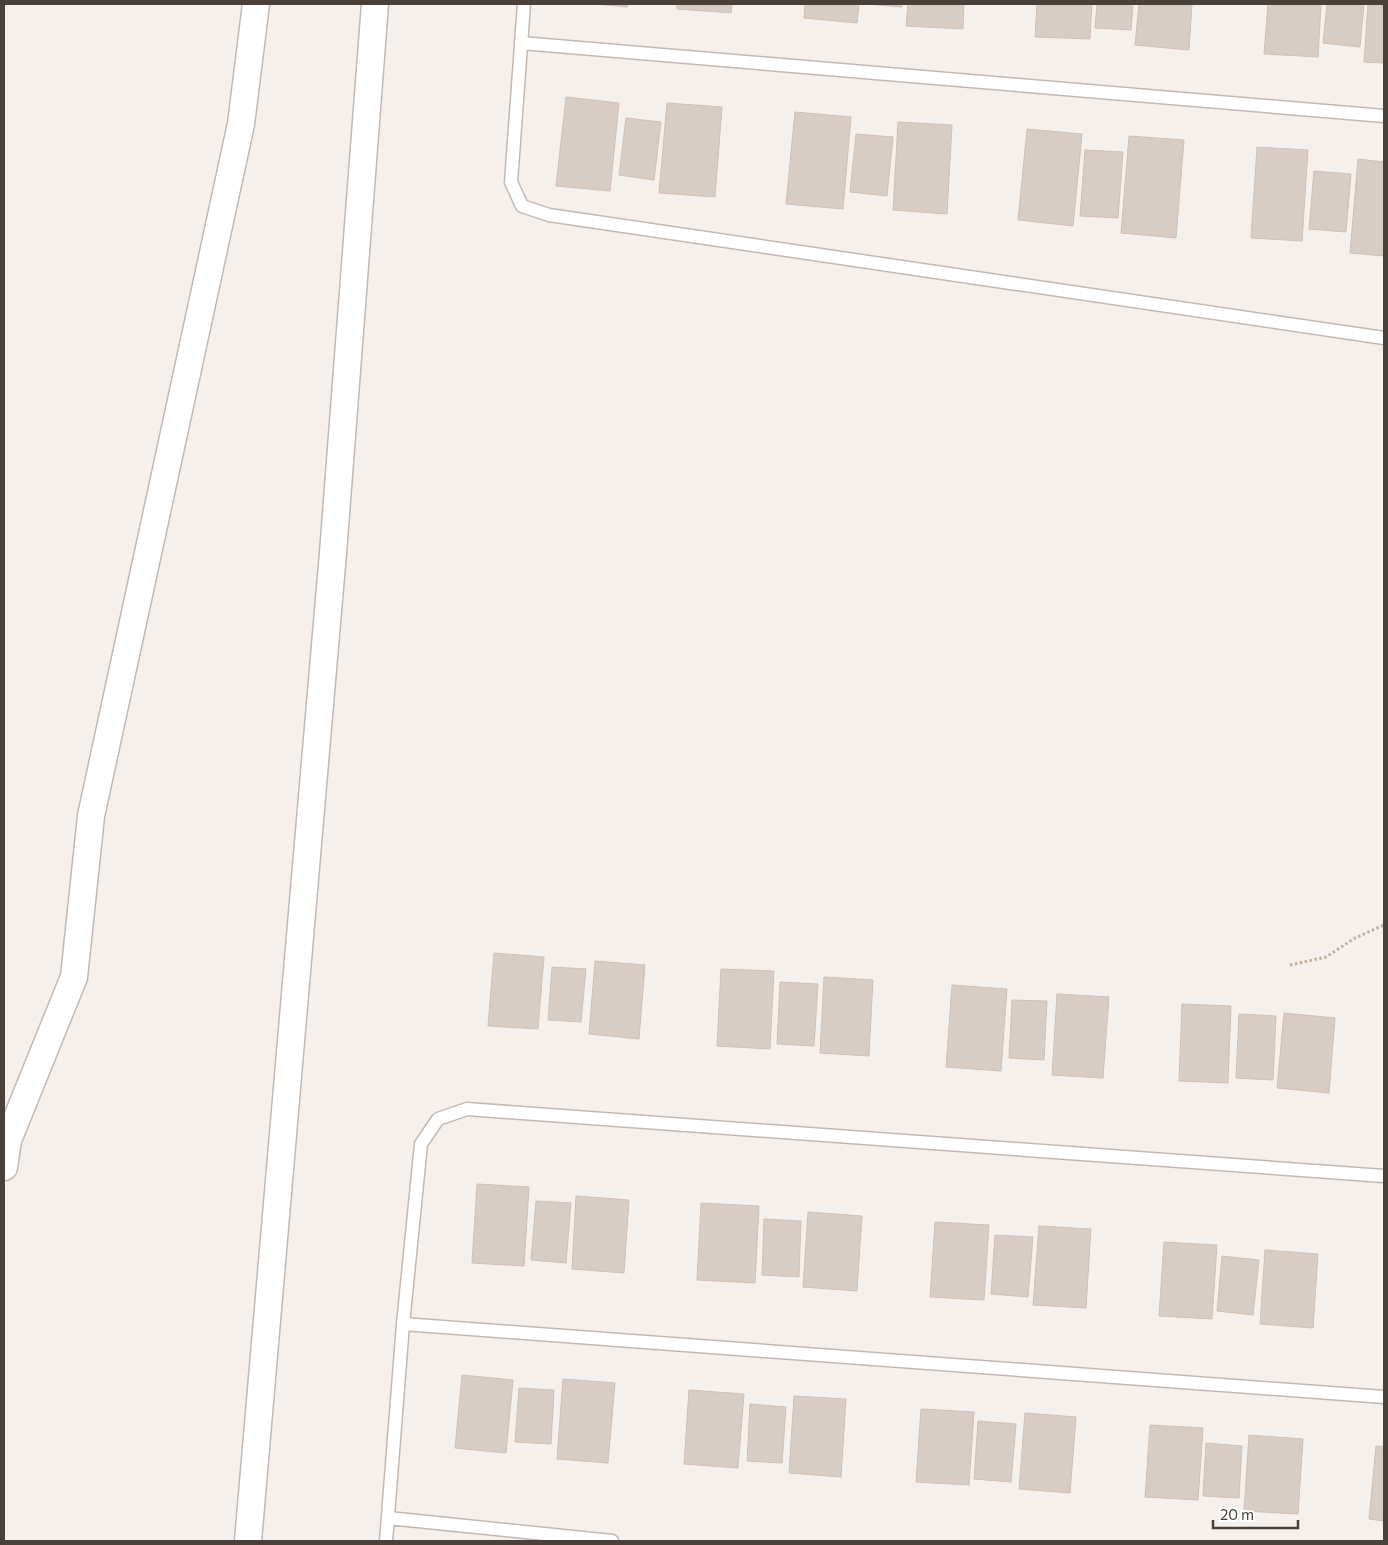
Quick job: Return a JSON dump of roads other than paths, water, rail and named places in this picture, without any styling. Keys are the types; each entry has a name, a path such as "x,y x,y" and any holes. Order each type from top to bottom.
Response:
{"street":[{"path":"4,1167 8,1140 74,977 91,816 241,124 256,4"},
{"path":"248,1541 333,553 375,4"}],"lane":[{"path":"524,4 511,182 522,206 549,216 1384,338"},
{"path":"521,43 1384,116"},
{"path":"386,1541 403,1324 421,1144 438,1119 467,1109 1384,1176"},
{"path":"403,1324 1384,1397"},
{"path":"388,1518 612,1541"}]}
